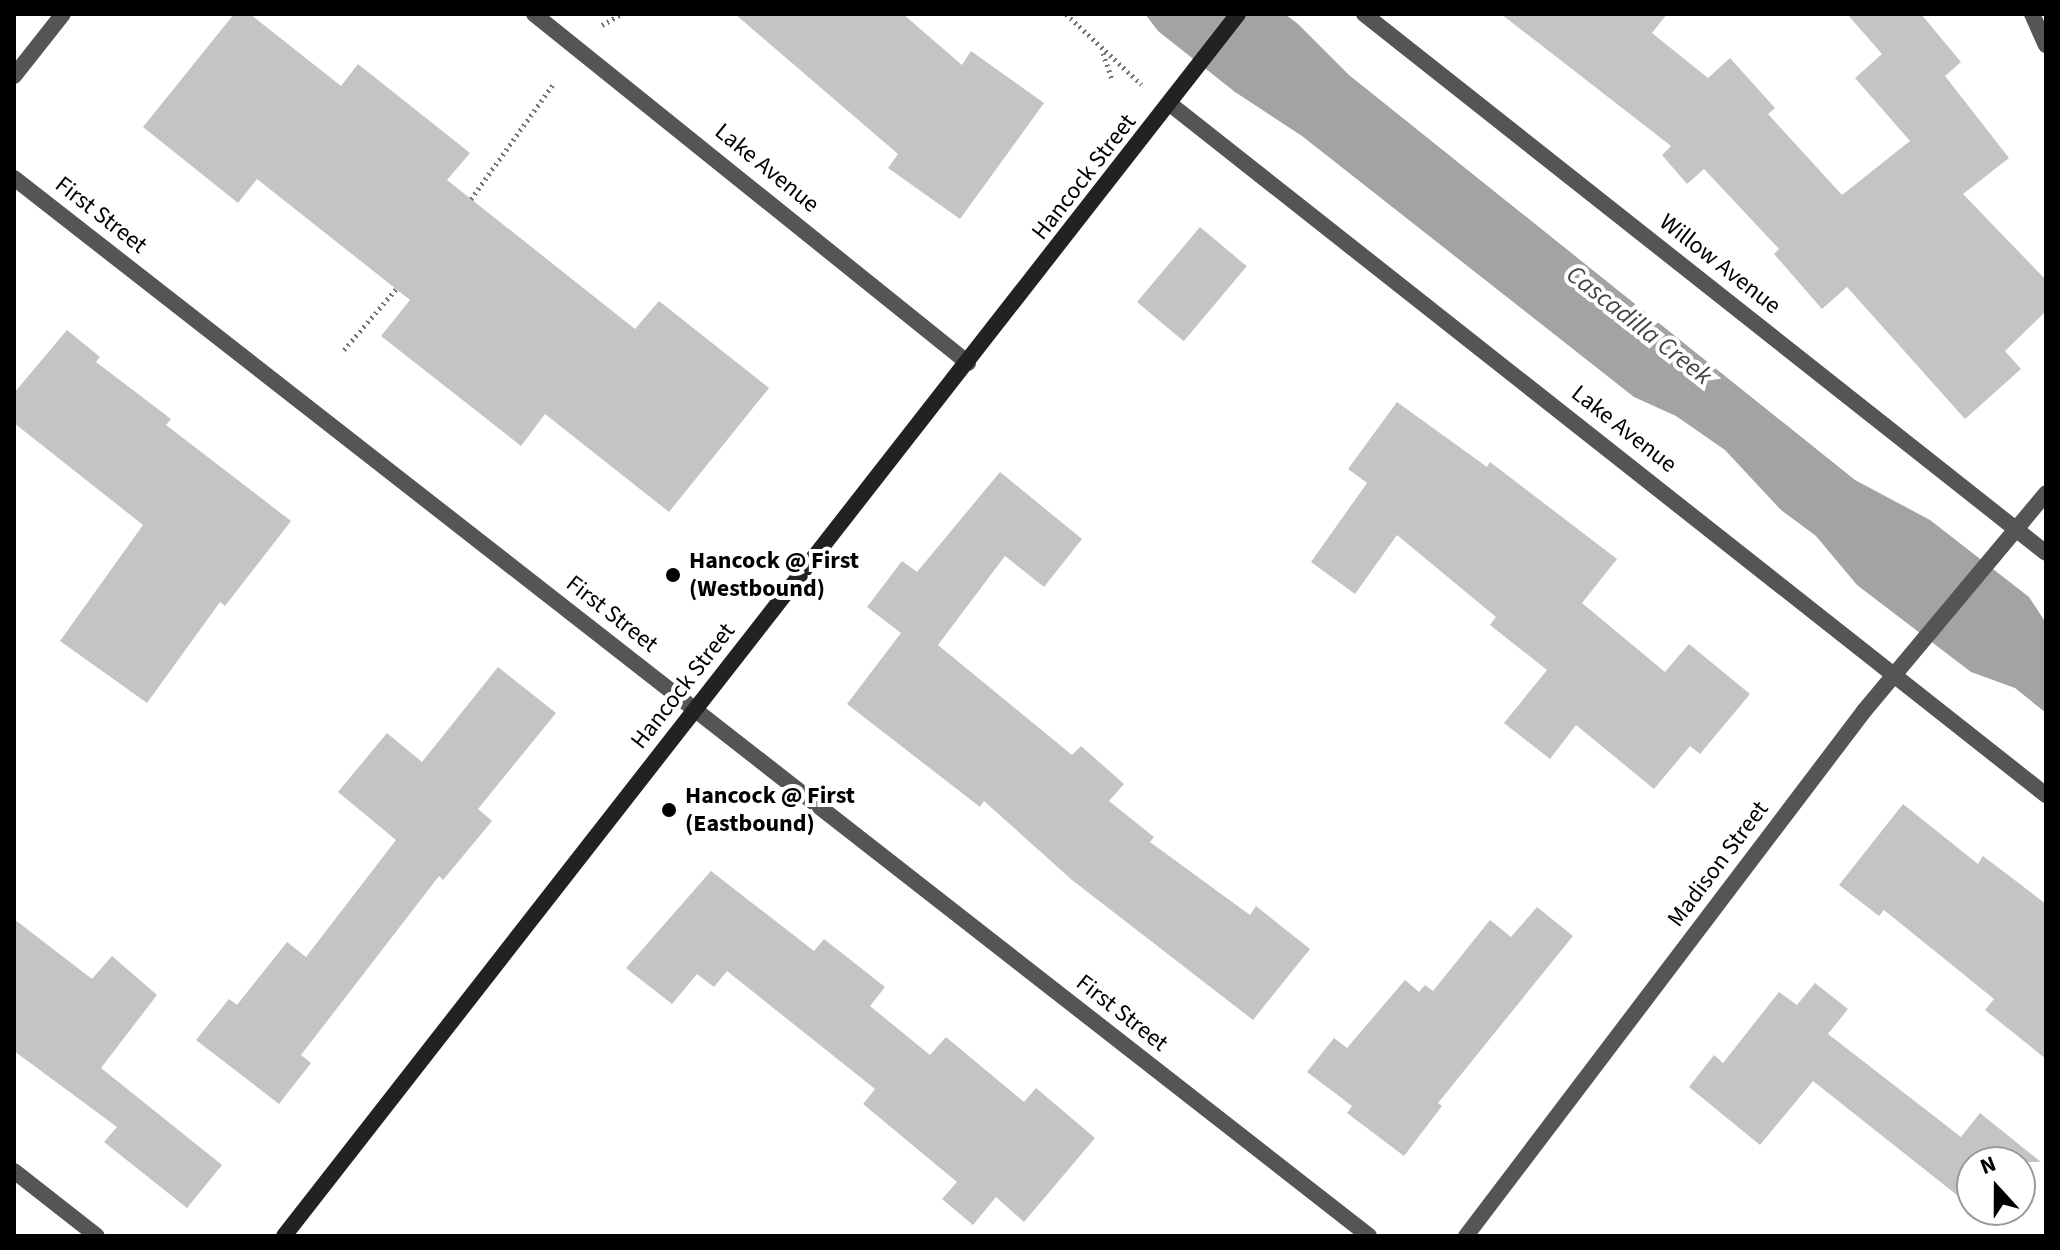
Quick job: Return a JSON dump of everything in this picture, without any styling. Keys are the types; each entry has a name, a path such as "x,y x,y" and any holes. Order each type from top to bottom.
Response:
{"street":[{"path":"14,76 63,14"},
{"name":"Lake Avenue","path":"534,14 968,363"},
{"name":"Hancock Street","path":"284,1236 1238,14"},
{"name":"Willow Avenue","path":"1364,14 2046,553"},
{"path":"2032,14 2046,45"},
{"name":"Lake Avenue","path":"1170,104 1860,644 1895,678 2046,795"},
{"name":"First Street","path":"14,178 1369,1236"},
{"name":"Madison Street","path":"1466,1236 1864,711 1895,678 1920,642 2046,493"},
{"path":"14,1171 97,1236"}],"path":[{"path":"598,27 622,14"},
{"path":"1066,14 1122,72"},
{"path":"1102,52 1112,79"},
{"path":"471,199 554,83"},
{"path":"344,350 396,289"}],"water":[{"name":"Cascadilla Creek","path":"1145,14 1285,14 1298,24 1349,75 1855,480 1930,520 2029,597 2046,623 2046,713 2015,688 1971,672 1857,585 1816,536 1781,510 1725,450 1676,416 1634,397 1302,136 1235,92 1158,31"}],"building":[{"path":"234,14 250,14 341,86 358,64 470,153 447,180 635,329 659,301 769,388 669,512 545,414 521,446 381,336 410,300 257,179 238,203 143,127"},
{"path":"735,14 903,14 962,65 971,51 1044,103 960,219 888,168 898,154"},
{"path":"1501,14 1667,14 1652,33 1708,78 1730,58 1775,108 1768,114 1842,195 1910,141 1855,78 1882,54 1847,14 1921,14 1961,62 1945,76 2009,158 1963,194 2046,280 2046,311 2005,351 2021,369 1965,419 1847,287 1822,309 1774,254 1779,249 1704,169 1687,184 1662,155 1671,146"},
{"path":"1200,227 1247,266 1184,341 1137,302"},
{"path":"67,330 100,357 96,362 171,419 166,425 291,521 225,606 220,602 147,703 60,641 143,525 14,423 14,393"},
{"path":"1397,402 1487,467 1490,462 1617,559 1582,603 1665,672 1689,644 1750,694 1700,754 1690,746 1654,789 1576,725 1550,759 1504,723 1547,670 1490,625 1496,617 1397,535 1355,594 1311,562 1367,483 1348,469"},
{"path":"1000,472 1082,539 1044,587 1005,556 938,645 1072,755 1081,746 1124,784 1109,801 1154,837 1150,842 1250,915 1256,906 1310,949 1253,1020 1072,880 984,801 980,807 847,704 901,633 867,607 902,561 917,572"},
{"path":"498,667 556,713 478,809 492,821 443,880 439,876 301,1055 311,1063 279,1104 196,1040 229,999 237,1005 287,942 306,957 396,840 338,792 387,733 422,762"},
{"path":"1903,804 1978,864 1983,856 2046,904 2046,1059 1985,1010 1994,999 1884,910 1879,916 1839,885"},
{"path":"711,871 814,951 824,939 885,987 870,1006 930,1055 946,1037 1024,1102 1036,1088 1095,1138 1024,1222 996,1197 973,1225 942,1199 957,1182 863,1104 875,1089 727,971 714,987 697,974 672,1004 626,968"},
{"path":"1537,907 1573,936 1438,1103 1442,1106 1404,1156 1347,1113 1352,1106 1307,1072 1334,1038 1347,1048 1405,980 1419,992 1425,985 1433,991 1490,920 1511,937"},
{"path":"14,919 92,979 112,956 157,995 101,1068 222,1165 187,1208 104,1142 117,1127 14,1051"},
{"path":"1815,983 1848,1009 1828,1034 1961,1137 1980,1113 2021,1146 1956,1146 1956,1194 1813,1081 1760,1145 1689,1087 1714,1055 1723,1063 1779,992 1797,1005"}],"place":[{"name":"Hancock @ First (Westbound)","path":"673,575"},
{"name":"Hancock @ First (Eastbound)","path":"669,810"}]}
